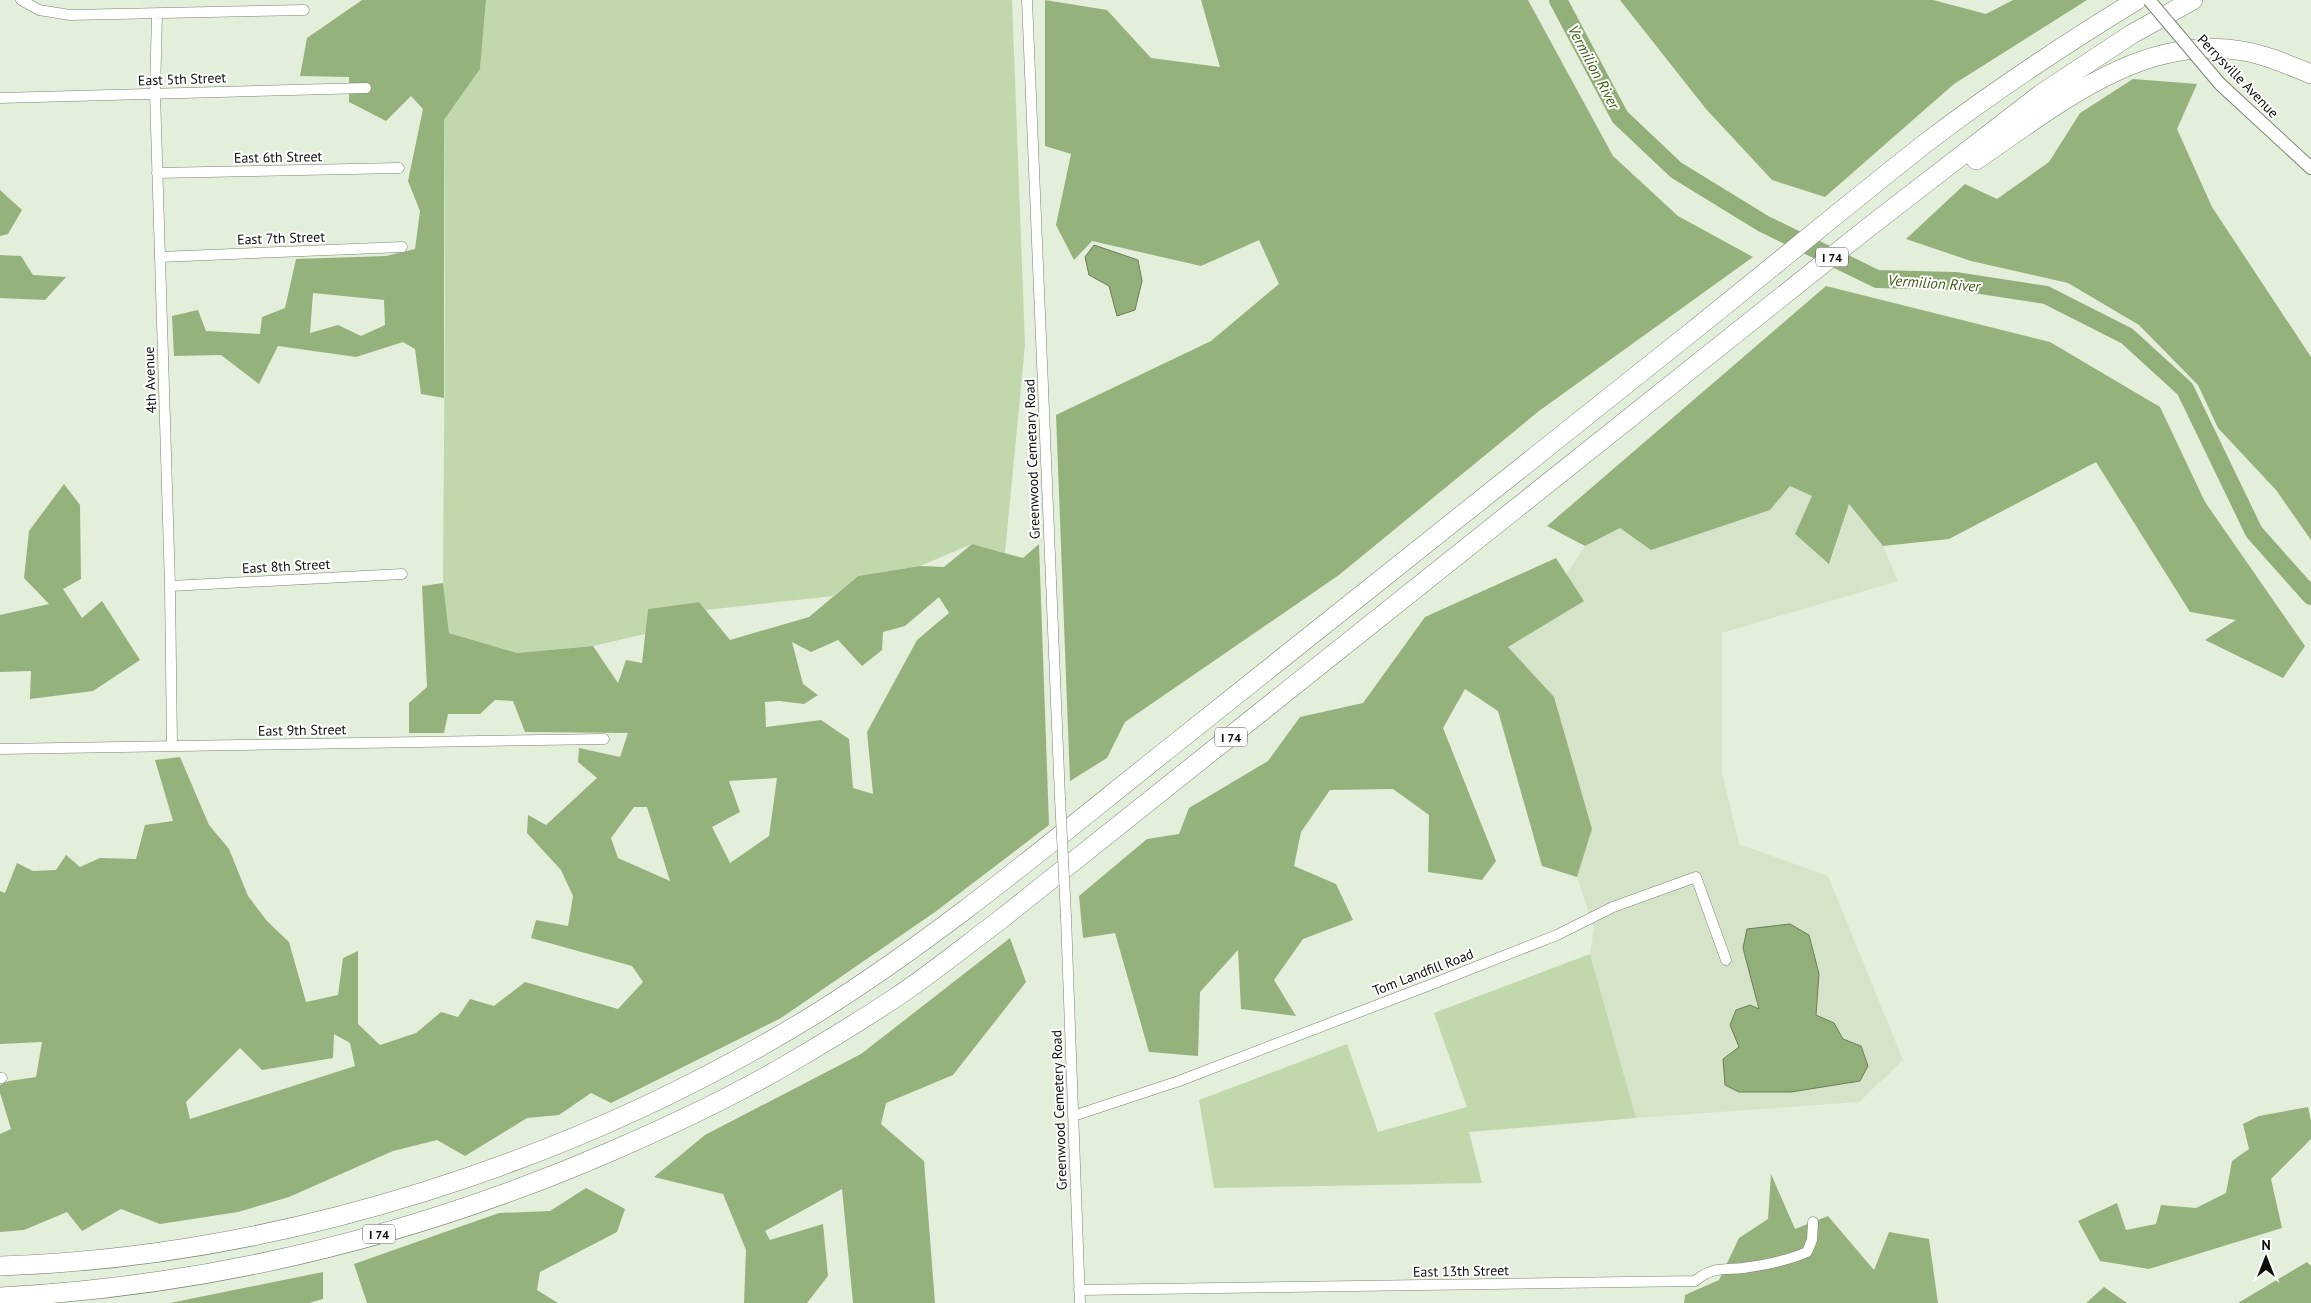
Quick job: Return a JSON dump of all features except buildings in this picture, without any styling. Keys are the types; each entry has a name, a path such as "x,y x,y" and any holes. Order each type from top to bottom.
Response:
{"highway":[{"path":"1931,139 1958,111 2034,54 2117,0"},
{"name":"I 74","path":"4,1266 103,1260 172,1251 286,1229 391,1201 508,1163 644,1106 724,1065 816,1013 936,933 1687,336 1931,139 2083,33 2138,0"},
{"name":"I 74","path":"0,1296 60,1294 188,1277 315,1252 435,1218 548,1179 677,1124 786,1065 896,997 1000,920 1869,227 1963,163 2041,94 2132,34 2193,0"},
{"path":"1963,163 2073,94 2123,67 2164,54 2200,48 2243,51 2282,62 2311,74"},
{"path":"12,1303 60,1294"}],"street":[{"path":"22,0 28,6 39,10 70,15 304,10"},
{"name":"Greenwood Cemetary Road","path":"1027,0 1066,917"},
{"name":"Perrysville Avenue","path":"2149,0 2220,84 2311,168"},
{"name":"4th Avenue","path":"157,14 155,93 170,586 172,746"},
{"name":"East 5th Street","path":"0,98 366,88"},
{"name":"East 6th Street","path":"157,173 399,168"},
{"name":"East 7th Street","path":"160,256 402,247"},
{"name":"East 8th Street","path":"170,586 402,574"},
{"name":"East 9th Street","path":"0,749 604,739"},
{"name":"Tom Landfill Road","path":"1073,1116 1179,1080 1435,983 1557,936 1614,907 1696,877 1726,960"},
{"name":"Greenwood Cemetery Road","path":"1066,917 1080,1303"},
{"name":"East 13th Street","path":"1079,1290 1694,1281 1703,1274 1721,1267 1742,1268 1790,1260 1808,1252 1812,1240 1813,1222"}],"shaded area":[{"path":"362,0 486,0 480,69 444,120 444,398 421,394 415,349 403,342 356,357 278,346 259,384 221,355 174,356 172,316 198,310 206,331 260,334 262,317 285,308 296,259 386,256 415,249 420,211 408,181 423,109 411,96 386,121 349,102 349,77 300,76 307,38","holes":["313,293 384,300 385,325 361,336 338,325 310,333"]},
{"path":"486,0 1012,0 1025,345 1005,553 972,544 920,566 858,576 833,596 706,610 699,602 648,609 645,634 593,646 517,653 449,633 443,583 444,120 480,69"},
{"path":"1045,0 1107,10 1151,58 1220,67 1201,0 1528,0 1613,156 1678,216 1753,257 1539,411 1339,575 1125,722 1107,758 1070,781 1056,415 1211,341 1279,284 1259,240 1201,266 1092,241 1074,260 1056,225 1071,154 1045,146"},
{"path":"1620,0 1933,0 1986,14 2013,0 2087,0 1954,84 1825,197 1772,180 1706,109"},
{"path":"2133,79 2197,84 2177,129 2212,207 2311,357 2311,540 2276,490 2218,428 2198,385 2139,325 2068,283 1971,261 1906,239 1965,184 1997,199 2049,162 2080,113"},
{"path":"0,190 22,210 8,234 0,236"},
{"path":"1094,245 1138,260 1142,281 1135,310 1117,316 1109,286 1089,275 1085,257"},
{"path":"0,255 21,256 33,275 66,277 45,300 0,298"},
{"path":"1826,286 2050,342 2160,407 2205,502 2305,646 2283,678 2205,640 2236,620 2190,612 2096,462 1949,539 1883,546 1849,504 1829,564 1795,534 1812,496 1790,486 1770,510 1651,550 1620,528 1585,546 1547,526"},
{"path":"64,484 80,505 81,579 63,589 82,618 102,601 140,660 93,691 30,699 31,671 0,672 0,615 49,604 24,578 29,531"},
{"path":"1790,486 1812,496 1830,564 1849,504 1883,546 1898,581 1722,633 1722,772 1739,844 1828,876 1903,1060 1859,1102 1636,1118 1590,954 1594,928 1577,877 1592,829 1507,646 1583,601 1566,574 1585,546 1620,528 1770,510"},
{"path":"972,544 1023,558 1039,544 1049,825 935,912 781,1018 611,1103 591,1093 559,1115 527,1118 465,1156 437,1140 393,1151 289,1197 238,1212 160,1224 121,1209 82,1231 67,1212 24,1230 0,1232 0,1134 11,1129 0,1093 0,1085 9,1081 36,1077 42,1042 0,1044 0,891 5,893 17,863 33,871 56,870 66,855 80,867 100,858 136,859 145,825 173,821 155,760 180,757 209,825 229,849 248,896 267,921 289,942 306,1002 338,995 343,958 358,951 358,1024 380,1045 416,1033 441,1012 458,1017 470,999 494,1006 525,982 618,1009 643,982 632,966 531,938 536,920 568,926 573,896 561,870 527,833 528,815 546,825 597,778 578,762 579,748 620,757 628,733 525,732 513,701 495,700 480,714 448,714 444,733 409,733 409,703 427,687 422,586 443,583 449,633 517,653 593,646 618,683 626,660 642,663 648,609 699,602 730,640 809,617 858,576 920,566 944,567","holes":["939,597 949,613 917,640 867,732 873,794 853,788 849,739 821,720 766,727 765,702 779,701 804,704 818,695 803,684 792,642 811,652 838,640 862,666 882,650 883,632 905,626","777,778 769,836 730,863 712,827 740,812 729,781","634,807 647,807 670,881 618,858 611,838","334,1034 350,1043 355,1066 190,1119 186,1102 240,1048 262,1070 333,1058"]},
{"path":"1556,558 1584,601 1508,647 1554,697 1592,829 1577,877 1542,866 1498,711 1465,689 1443,728 1496,861 1482,880 1428,872 1429,815 1393,789 1330,790 1301,832 1294,866 1336,884 1353,920 1303,939 1274,980 1296,1016 1241,1009 1238,950 1200,992 1198,1056 1149,1052 1115,933 1083,938 1079,896 1147,839 1179,834 1189,808 1268,761 1300,717 1363,703 1425,617"},
{"path":"1790,924 1809,935 1819,974 1816,1015 1834,1023 1843,1039 1861,1046 1868,1066 1860,1081 1791,1092 1739,1092 1725,1085 1723,1059 1739,1047 1730,1025 1736,1010 1750,1005 1759,1009 1743,948 1747,929"},
{"path":"1010,938 1026,982 953,1075 886,1103 881,1124 924,1161 935,1303 853,1303 842,1189 765,1231 770,1240 823,1224 828,1276 807,1303 744,1303 746,1250 723,1194 654,1177 705,1135 861,1054"},
{"path":"1590,954 1636,1118 1469,1132 1482,1183 1214,1188 1199,1100 1347,1044 1378,1132 1467,1107 1434,1013"},
{"path":"2308,1107 2311,1121 2311,1139 2271,1179 2282,1228 2149,1269 2100,1261 2078,1221 2117,1203 2126,1230 2156,1224 2161,1205 2196,1208 2226,1193 2232,1161 2249,1149 2243,1124 2259,1116"},
{"path":"1771,1174 1795,1229 1828,1216 1874,1270 1889,1232 1929,1239 1938,1303 1684,1303 1685,1295 1719,1280 1739,1238 1768,1219"},
{"path":"586,1188 625,1209 617,1232 540,1272 537,1290 558,1303 367,1303 354,1264 499,1213 550,1211"},
{"path":"2307,1262 2311,1266 2311,1303 2238,1303"},
{"path":"323,1272 323,1299 309,1303 170,1303"},
{"path":"2104,1287 2127,1303 2086,1303"}],"waterway":[{"name":"Vermilion River","path":"1558,0 1620,117 1676,170 1764,224 1877,279 1955,281 2046,295 2127,336 2185,389 2254,532 2311,596"}]}
